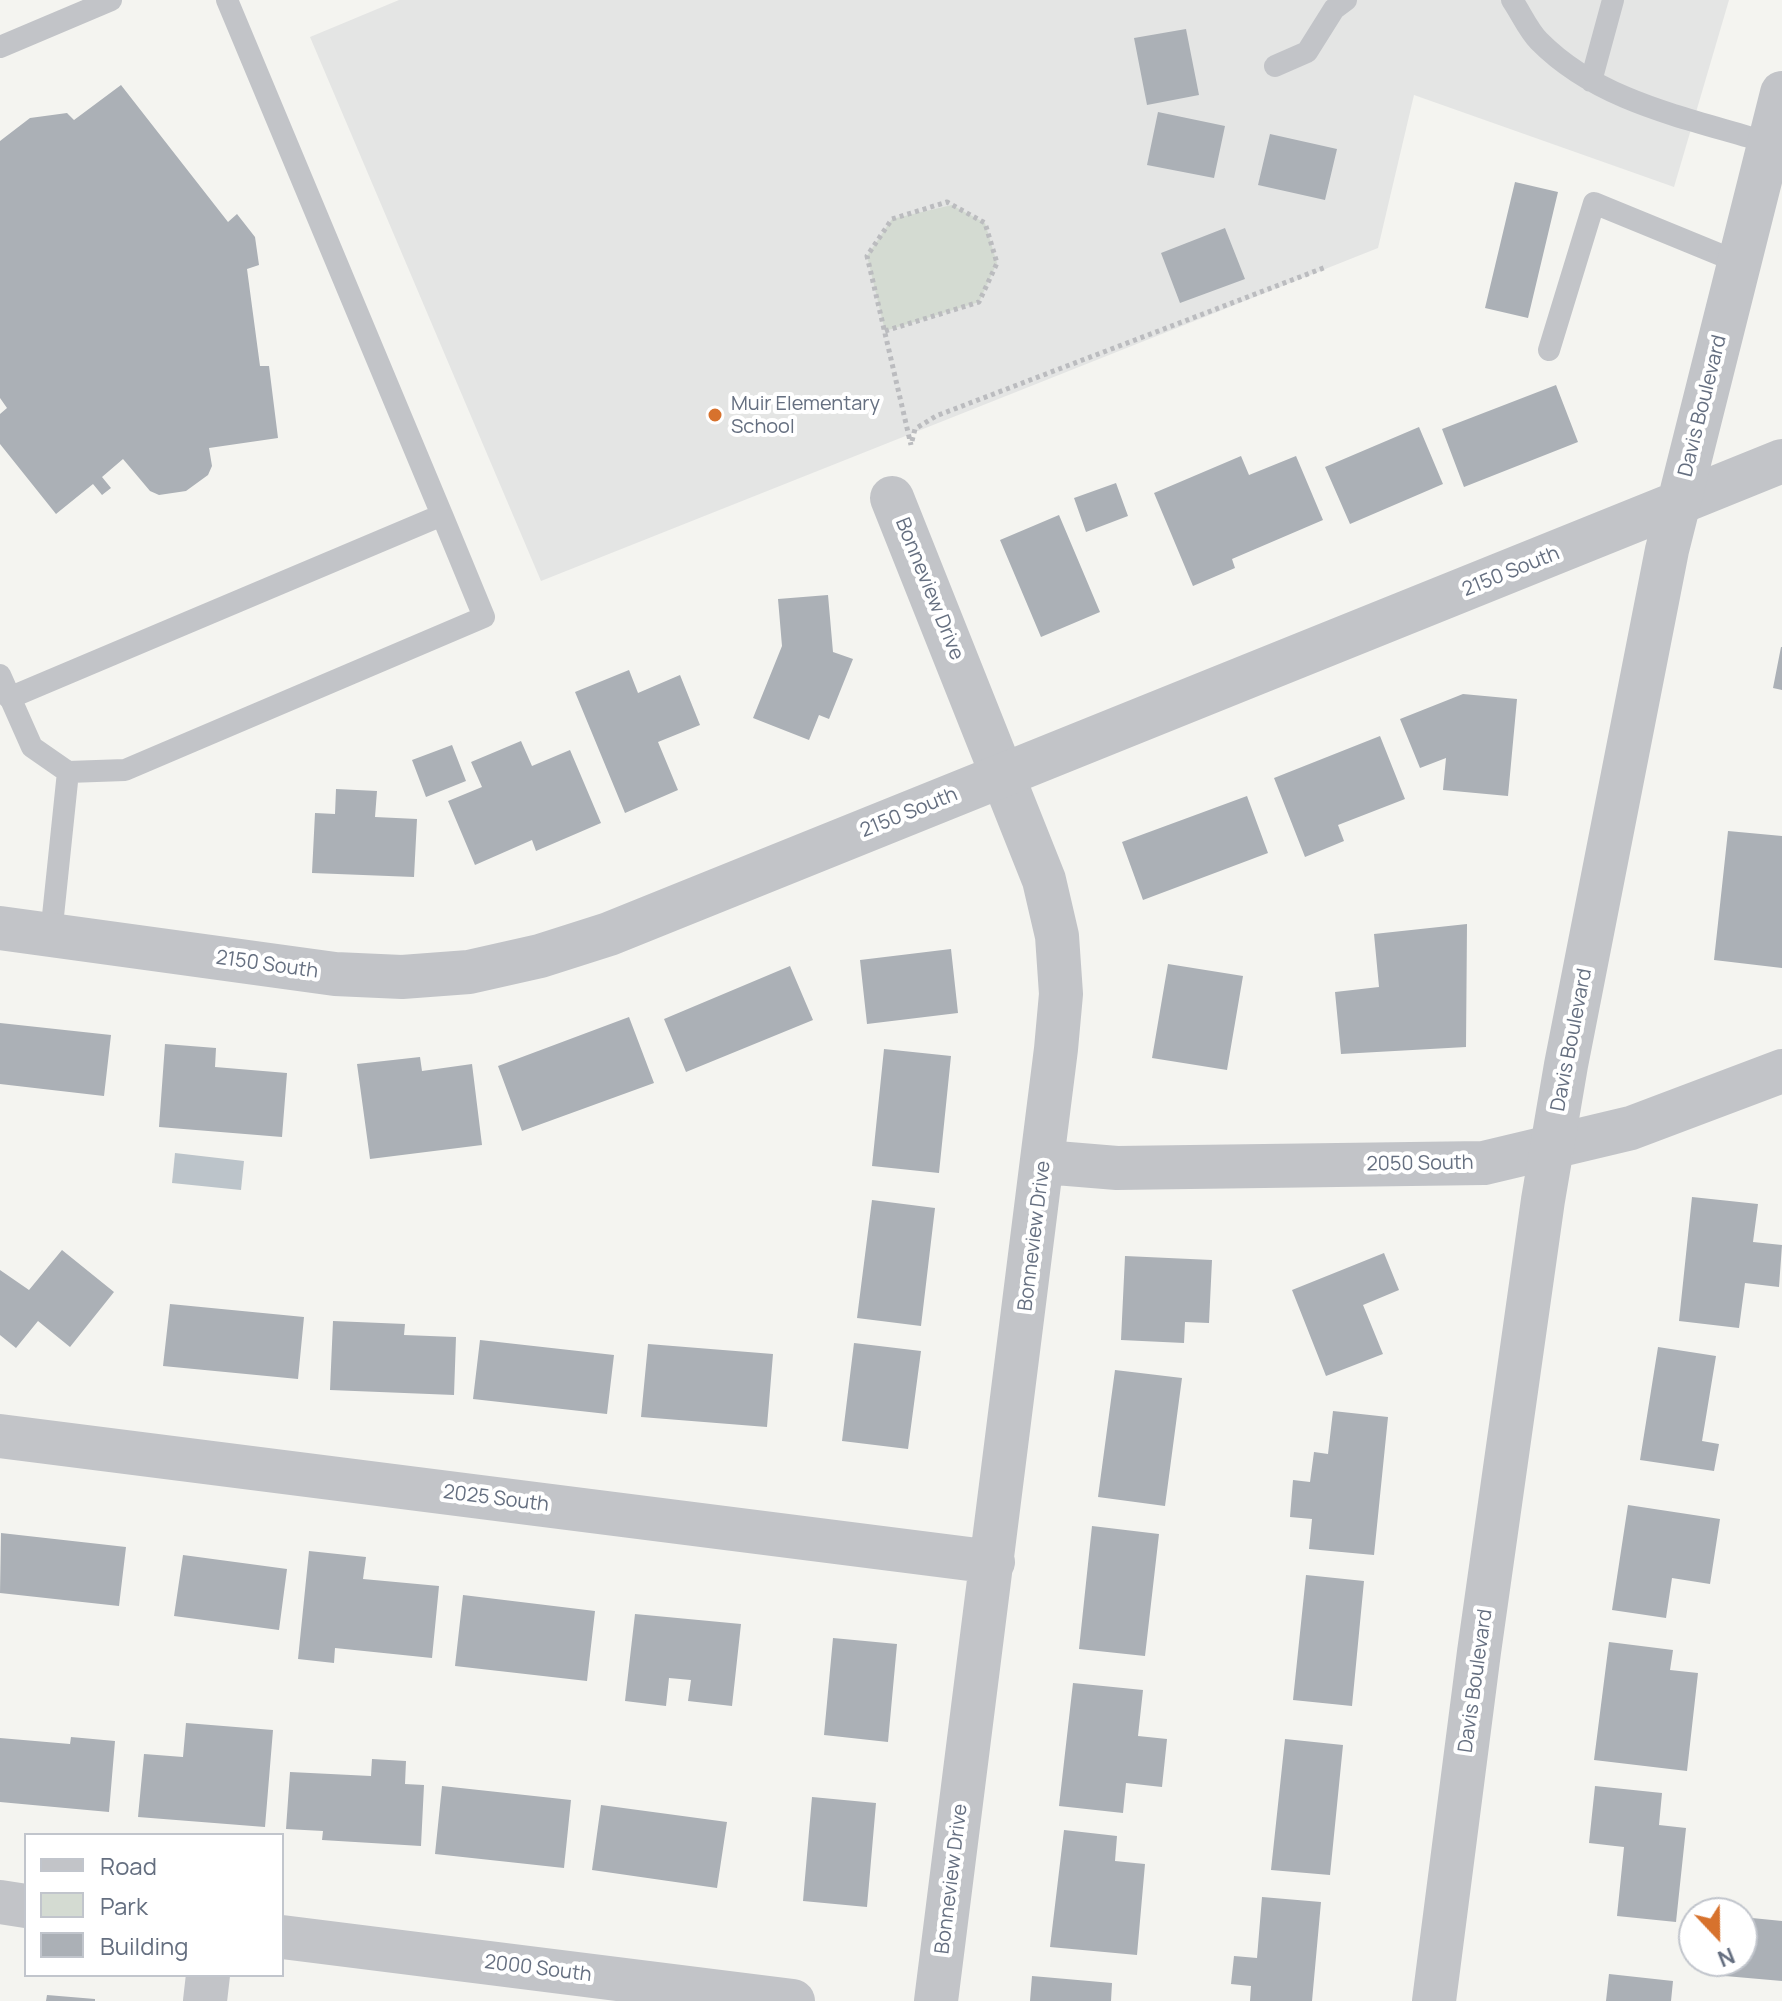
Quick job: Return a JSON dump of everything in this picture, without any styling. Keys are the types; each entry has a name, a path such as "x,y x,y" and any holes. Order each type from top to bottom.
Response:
{"street":[{"name":"Davis Boulevard","path":"1434,2001 1479,1652 1552,1149 1678,503 1782,93"},
{"name":"2150 South","path":"0,928 335,974 402,977 469,972 540,956 609,934 1782,461"},
{"name":"Bonneview Drive","path":"892,498 1044,880 1057,936 1061,994 1044,1162 936,2001"},
{"name":"2050 South","path":"1044,1162 1117,1168 1484,1163 1631,1128 1782,1071"},
{"name":"2025 South","path":"0,1436 993,1562"},
{"path":"0,1902 24,1906"},
{"name":"2000 South","path":"284,1937 793,2001"},
{"path":"205,2001 208,1977"}],"lane":[{"path":"0,47 111,0"},
{"path":"0,675 32,747 68,772 125,770 484,617 227,0"},
{"path":"1275,66 1307,52 1334,9 1346,0"},
{"path":"1512,0 1538,41 1591,81 1622,98 1769,143"},
{"path":"1591,81 1613,0"},
{"path":"1549,350 1594,203 1738,262"},
{"path":"9,698 442,515"},
{"path":"51,935 68,772"}],"path":[{"path":"885,331 979,302 997,263 985,223 947,202 892,219 867,256 911,445 915,429 936,416 1326,267"}],"shaded area":[{"name":"Muir Elementary School","path":"399,0 1729,0 1674,187 1414,95 1378,248 541,581 310,37"},
{"path":"175,1153 244,1161 241,1190 172,1183"}],"green space":[{"path":"952,205 985,223 997,263 979,302 885,331 867,256 892,219"}],"building":[{"path":"1186,29 1199,95 1147,105 1134,38"},
{"path":"121,85 228,222 237,214 255,237 259,265 247,269 260,366 269,366 278,438 209,448 212,466 208,475 186,491 159,495 150,491 123,459 102,477 111,488 102,495 93,484 56,514 0,444 0,414 7,408 0,398 0,141 30,118 67,113 74,120"},
{"path":"1158,112 1225,126 1214,178 1147,165"},
{"path":"1270,134 1337,149 1325,200 1258,185"},
{"path":"1515,182 1558,192 1528,318 1485,308"},
{"path":"1225,228 1245,279 1180,303 1161,253"},
{"path":"1556,385 1578,442 1464,487 1442,429"},
{"path":"1419,427 1443,484 1350,524 1325,467"},
{"path":"1241,456 1249,475 1296,456 1323,520 1232,559 1235,568 1193,586 1154,493"},
{"path":"1116,483 1128,516 1086,532 1074,498"},
{"path":"1059,515 1100,612 1041,637 1000,540"},
{"path":"828,595 833,652 853,659 829,719 819,715 809,740 753,718 782,646 778,599"},
{"path":"1782,647 1782,690 1773,688"},
{"path":"629,670 638,693 680,675 700,725 658,742 678,790 625,813 575,692"},
{"path":"1463,694 1517,699 1508,796 1443,790 1446,758 1420,768 1400,719"},
{"path":"1380,736 1405,799 1338,825 1344,841 1305,857 1274,778"},
{"path":"521,741 532,766 570,750 601,823 536,851 532,840 475,865 448,801 482,787 471,762"},
{"path":"452,745 466,781 426,797 412,760"},
{"path":"336,789 377,791 375,817 417,819 414,877 312,873 315,813 335,814"},
{"path":"1247,796 1268,853 1143,900 1122,842"},
{"path":"1728,831 1782,836 1782,968 1714,960"},
{"path":"1467,924 1466,1047 1341,1054 1335,992 1379,987 1374,934"},
{"path":"951,949 958,1013 867,1024 860,960"},
{"path":"1168,964 1243,976 1227,1070 1152,1058"},
{"path":"790,966 813,1020 686,1072 664,1019"},
{"path":"629,1017 654,1083 522,1131 498,1066"},
{"path":"0,1023 111,1035 104,1096 0,1084"},
{"path":"165,1044 216,1048 215,1067 287,1073 282,1137 159,1127"},
{"path":"884,1049 951,1056 939,1173 872,1166"},
{"path":"420,1057 422,1071 472,1064 482,1145 370,1159 357,1064"},
{"path":"1692,1197 1758,1204 1753,1242 1782,1245 1779,1287 1745,1283 1739,1328 1679,1321"},
{"path":"872,1200 935,1208 921,1326 857,1318"},
{"path":"62,1250 114,1292 70,1347 38,1321 16,1348 0,1335 0,1270 29,1290"},
{"path":"1384,1253 1399,1290 1363,1305 1383,1354 1326,1376 1292,1290"},
{"path":"1125,1256 1212,1260 1209,1323 1185,1322 1184,1343 1121,1340"},
{"path":"170,1304 304,1317 298,1379 163,1366"},
{"path":"333,1321 405,1324 404,1335 456,1337 454,1395 330,1390"},
{"path":"480,1340 614,1355 607,1414 473,1399"},
{"path":"854,1343 921,1351 908,1449 842,1441"},
{"path":"648,1344 773,1354 767,1427 641,1417"},
{"path":"1658,1347 1716,1356 1702,1441 1719,1444 1714,1471 1640,1460"},
{"path":"1115,1370 1182,1378 1165,1506 1098,1497"},
{"path":"1333,1411 1388,1417 1374,1555 1309,1549 1312,1519 1290,1517 1293,1480 1310,1482 1314,1452 1328,1454"},
{"path":"1628,1505 1720,1519 1710,1584 1672,1578 1666,1618 1612,1610"},
{"path":"1092,1526 1159,1534 1145,1656 1079,1649"},
{"path":"1,1533 126,1547 119,1606 0,1593"},
{"path":"309,1551 366,1557 363,1579 439,1586 432,1658 335,1648 334,1663 298,1659"},
{"path":"183,1555 287,1569 279,1630 174,1616"},
{"path":"1306,1575 1364,1581 1352,1706 1293,1700"},
{"path":"463,1595 595,1611 587,1681 455,1666"},
{"path":"635,1614 741,1624 732,1706 688,1701 691,1680 669,1678 666,1706 625,1701"},
{"path":"833,1638 897,1644 888,1742 824,1735"},
{"path":"1609,1642 1673,1650 1670,1670 1698,1673 1687,1771 1594,1760"},
{"path":"1073,1683 1143,1690 1138,1736 1167,1739 1162,1787 1126,1783 1123,1813 1059,1806"},
{"path":"186,1723 273,1730 265,1827 138,1817 144,1754 183,1757"},
{"path":"71,1737 115,1741 109,1812 0,1802 0,1738 70,1744"},
{"path":"1285,1739 1343,1745 1330,1875 1271,1870"},
{"path":"372,1759 406,1761 405,1784 424,1785 421,1846 322,1840 323,1831 286,1829 290,1772 371,1776"},
{"path":"442,1786 571,1800 564,1868 435,1854"},
{"path":"1595,1786 1662,1793 1659,1825 1686,1828 1676,1922 1617,1916 1624,1847 1589,1843"},
{"path":"812,1797 876,1803 867,1907 803,1901"},
{"path":"601,1805 727,1822 717,1888 592,1870"},
{"path":"1064,1830 1117,1836 1115,1861 1145,1864 1137,1955 1050,1947"},
{"path":"1262,1897 1321,1902 1312,2001 1250,2001 1251,1986 1231,1984 1234,1956 1257,1958"},
{"path":"1758,1919 1782,1921 1782,1981 1736,1977 1758,1977"},
{"path":"1609,1974 1673,1981 1671,2001 1606,2001"},
{"path":"1032,1976 1112,1983 1111,2001 1030,2001"},
{"path":"47,1995 95,1999 95,2001 46,2001"}],"place":[{"name":"Muir Elementary School","path":"715,415"}]}
